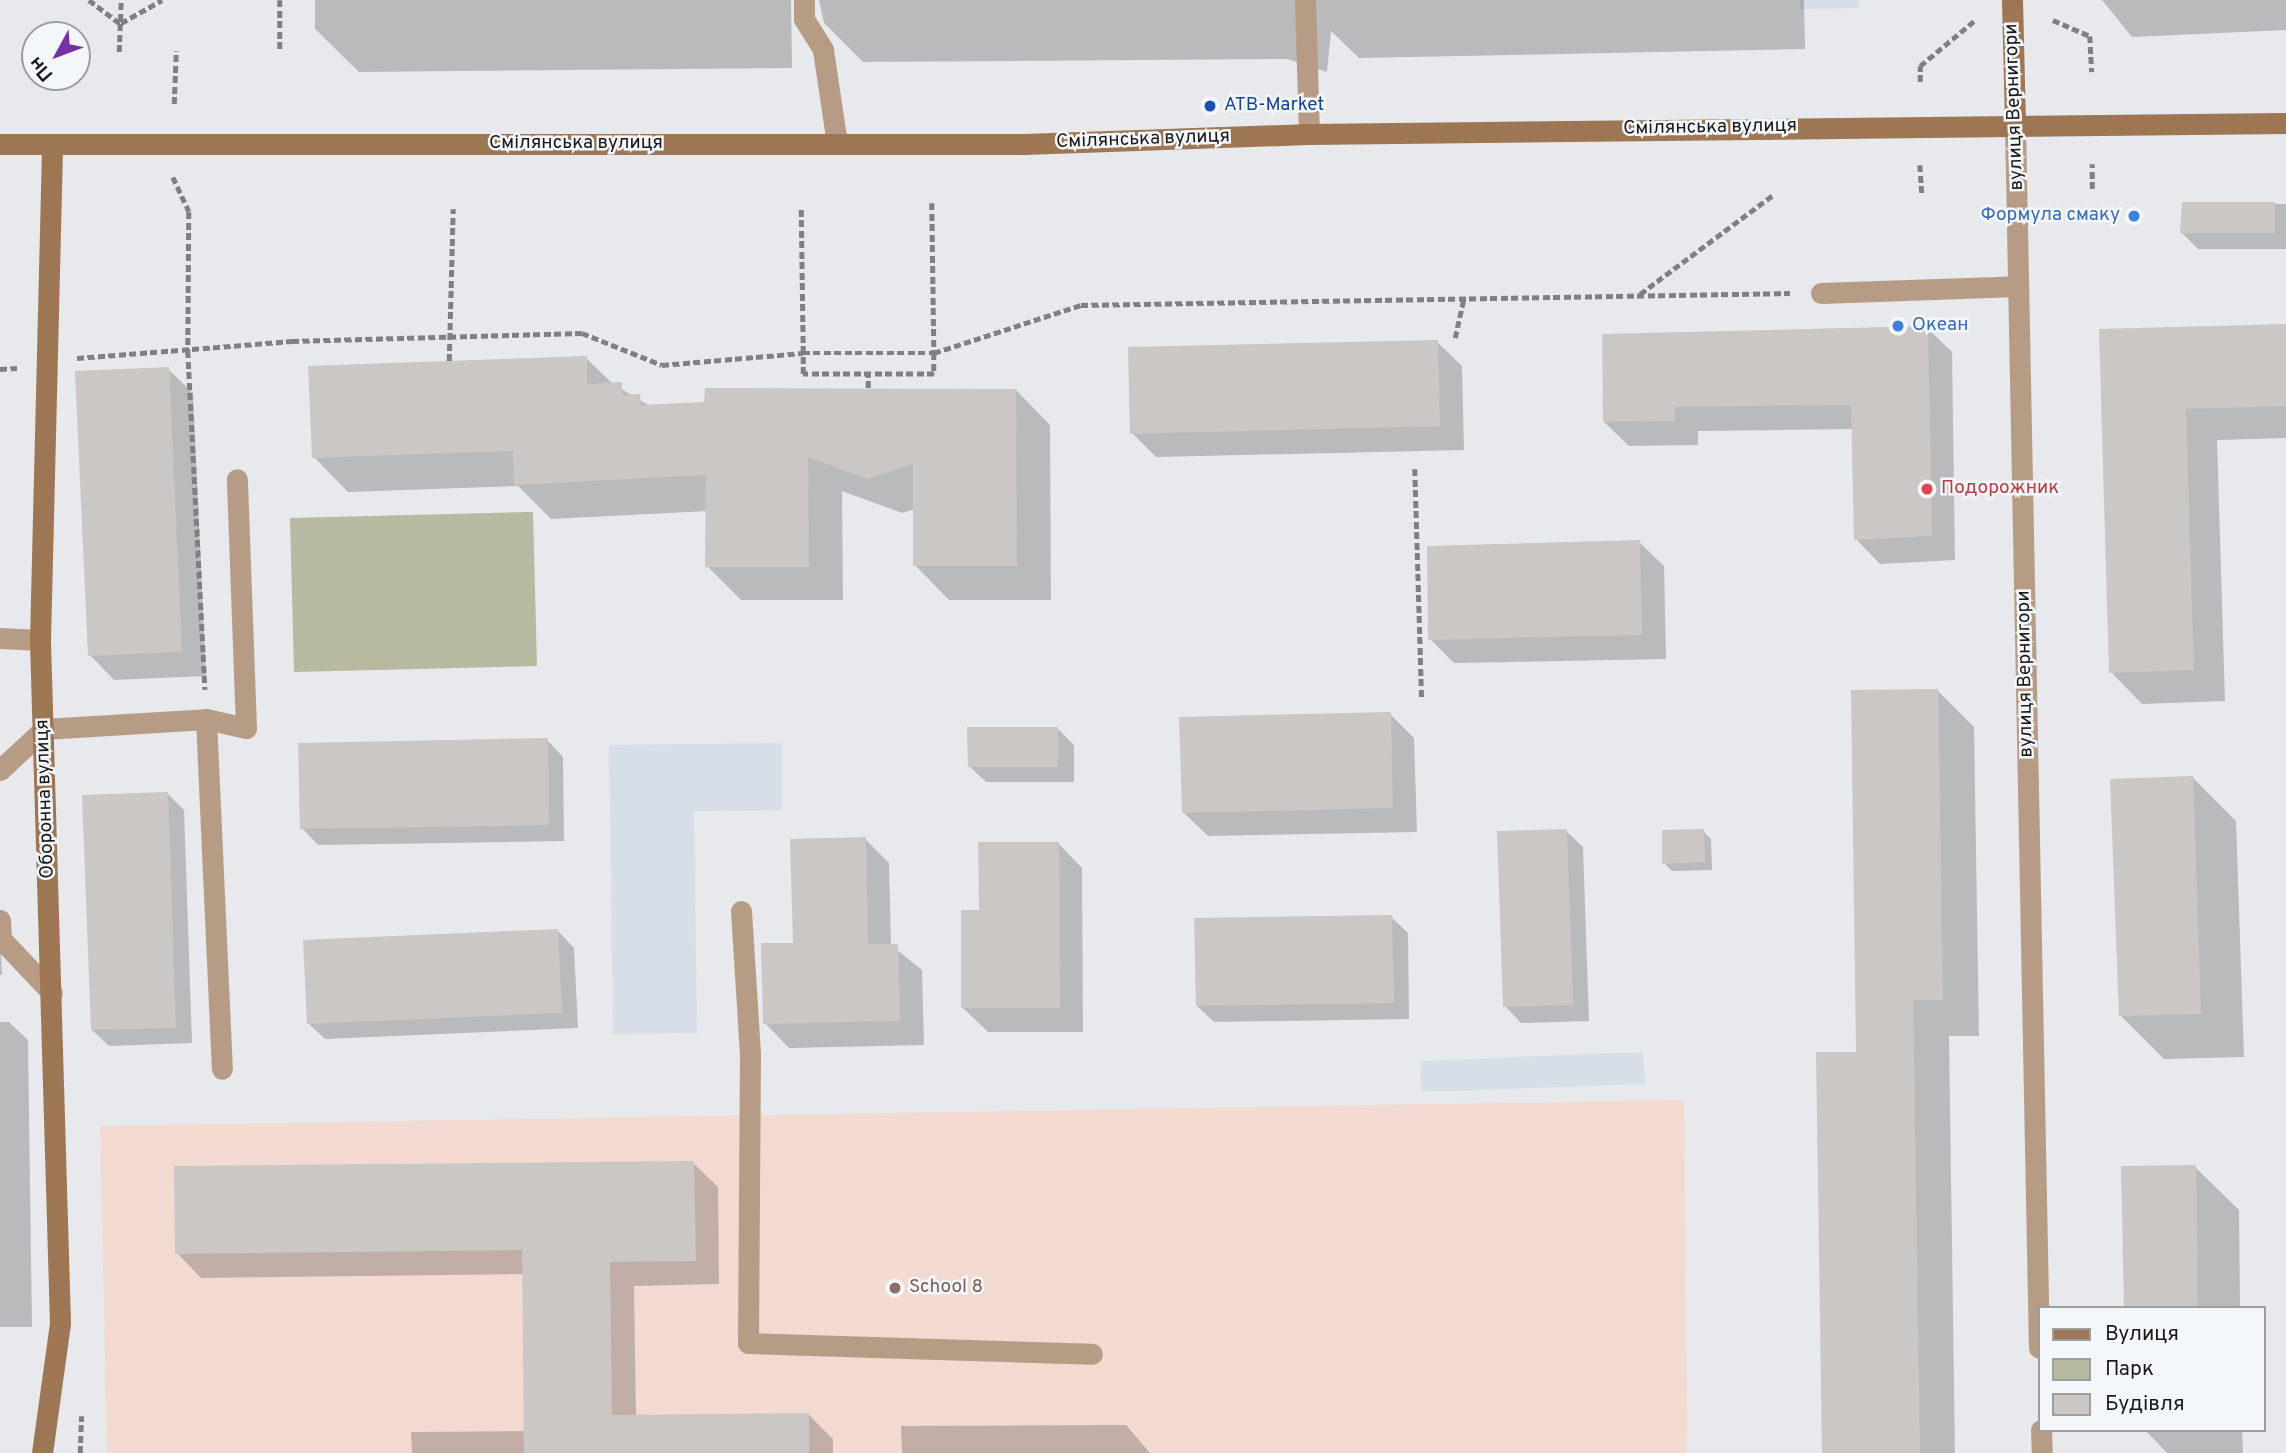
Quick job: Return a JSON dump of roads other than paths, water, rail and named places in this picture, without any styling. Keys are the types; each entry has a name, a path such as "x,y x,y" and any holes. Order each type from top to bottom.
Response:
{"main road":[{"name":"вулиця Вернигори","path":"2012,0 2015,124"},
{"name":"Смілянська вулиця","path":"0,144 837,144 1309,134 2286,123"},
{"name":"Оборонна вулиця","path":"42,1453 60,1323 40,640 43,360 52,145"}],"street":[{"path":"804,0 804,19 823,50 837,144"},
{"path":"1305,0 1309,134"},
{"name":"вулиця Вернигори","path":"2015,124 2038,1306"},
{"path":"1821,293 2018,286"},
{"path":"0,770 44,729 206,719 246,728 237,479"},
{"path":"0,638 40,640"},
{"path":"206,719 222,1069"},
{"path":"741,911 750,1054 748,1343 1092,1354"},
{"path":"0,920 1,939 52,993"},
{"path":"2041,1432 2042,1453"}],"place":[{"name":"ATB-Market","path":"1210,106"},
{"name":"Формула смаку","path":"2134,216"},
{"name":"Океан","path":"1898,326"},
{"name":"Подорожник","path":"1927,489"},
{"name":"School 8","path":"895,1288"}]}
